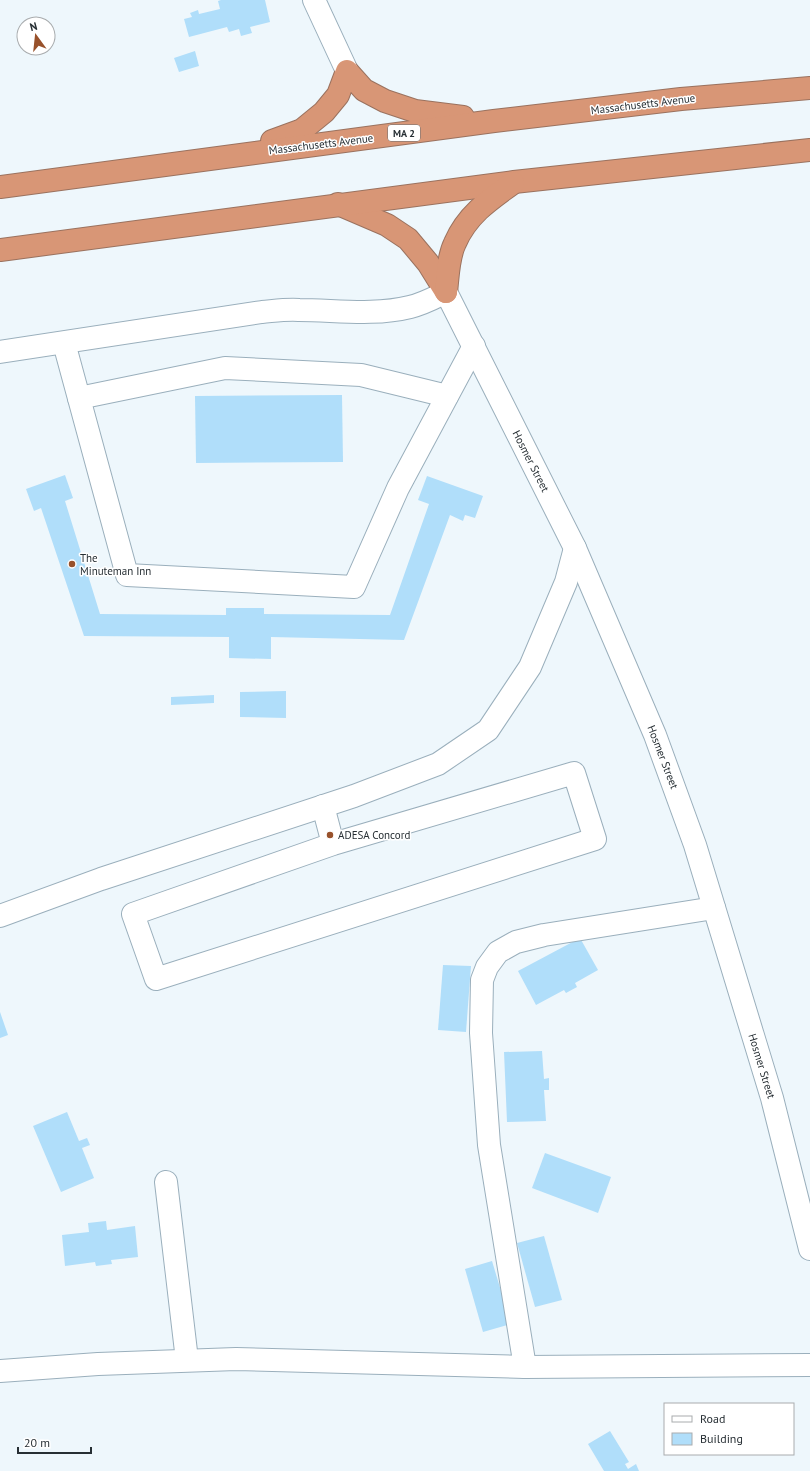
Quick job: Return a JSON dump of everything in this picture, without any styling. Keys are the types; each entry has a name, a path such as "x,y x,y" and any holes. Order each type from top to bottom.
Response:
{"highway":[{"path":"235,155 302,130 324,112 338,95 347,71 364,90 393,104 415,111 494,121"},
{"name":"Massachusetts Avenue","path":"0,187 494,121 681,99 810,88"},
{"path":"0,250 338,204 514,182 810,150"},
{"path":"446,292 454,243 468,219 483,204 514,182"},
{"path":"338,204 387,225 408,239 428,262 446,292"}],"street":[{"path":"314,0 347,71"},
{"path":"0,352 262,312 298,310 388,311 409,307 428,301 446,292"},
{"name":"Hosmer Street","path":"446,292 575,548 655,735 692,838 772,1098 810,1249"},
{"path":"64,343 127,575 354,586 398,488 474,346"},
{"path":"79,398 225,368 361,375 447,396"},
{"path":"0,916 323,806 438,764 488,730 530,667 566,582 575,548"},
{"path":"574,772 595,839 156,979 133,914 333,844 574,772"},
{"path":"323,806 333,844"},
{"path":"525,1366 489,1145 481,1033 482,980 487,967 498,952 516,942 544,935 714,908"},
{"path":"166,1182 187,1360"},
{"path":"0,1371 98,1364 236,1359 525,1366 810,1365"}],"building":[{"path":"265,0 270,22 250,27 252,33 241,36 239,29 229,32 227,27 189,37 184,19 192,17 190,13 198,10 199,14 220,9 218,1"},
{"path":"195,51 199,66 179,72 174,58"},
{"path":"342,395 343,462 196,463 195,396"},
{"name":"The Minuteman Inn","path":"65,475 73,498 65,501 100,614 226,615 226,608 264,608 264,614 390,615 429,504 418,500 427,476 483,496 475,518 465,515 463,521 450,515 404,640 271,637 271,659 229,658 229,637 84,636 41,508 34,511 26,489"},
{"path":"286,691 286,718 240,717 240,692"},
{"path":"214,695 214,703 171,705 171,697"},
{"path":"580,938 598,970 575,983 577,987 566,993 564,990 536,1005 518,971"},
{"path":"443,965 471,966 466,1032 438,1030"},
{"path":"0,1012 8,1035 0,1038"},
{"path":"542,1051 544,1079 549,1078 549,1090 544,1090 546,1121 507,1122 504,1052"},
{"path":"67,1112 79,1141 87,1138 90,1145 82,1148 94,1178 61,1192 33,1126"},
{"path":"545,1153 611,1177 598,1213 532,1188"},
{"path":"106,1221 107,1230 135,1226 138,1257 111,1260 112,1264 96,1266 95,1262 65,1266 62,1235 89,1232 88,1223"},
{"path":"544,1236 562,1300 535,1307 517,1243"},
{"path":"492,1261 511,1324 483,1332 465,1269"},
{"path":"610,1431 629,1462 625,1464 628,1469 636,1464 639,1471 604,1471 588,1444"}],"place":[{"name":"The Minuteman Inn","path":"72,564"},
{"name":"ADESA Concord","path":"330,835"}]}
